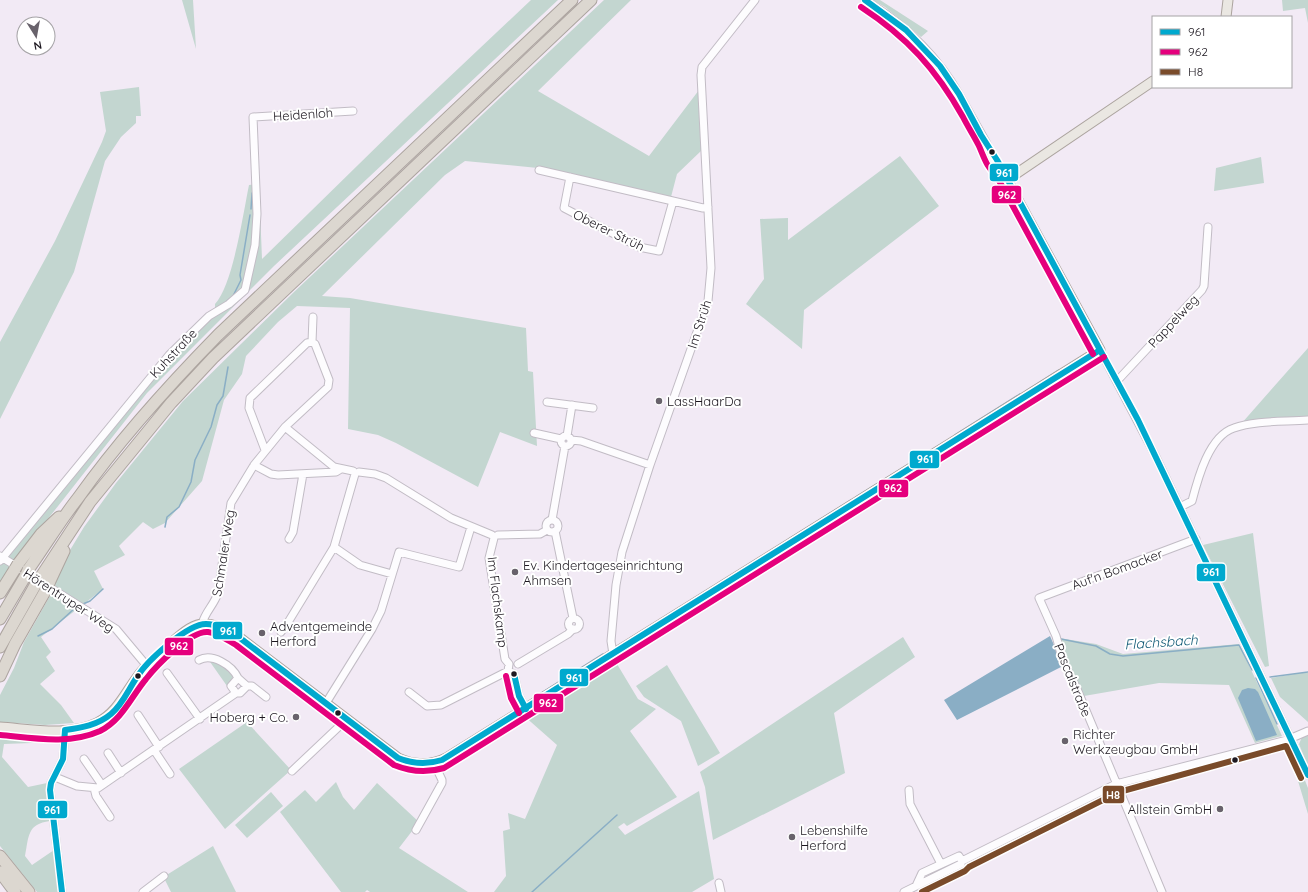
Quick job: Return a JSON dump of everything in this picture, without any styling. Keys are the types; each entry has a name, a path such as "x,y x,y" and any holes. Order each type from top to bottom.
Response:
{"highway":[{"path":"0,619 27,573 77,498 134,426 218,335 572,0"},
{"path":"0,676 44,583 78,519 165,409 213,358 591,0"},
{"path":"0,593 41,534 77,498"},
{"path":"0,647 44,583"},
{"path":"0,856 28,892"},
{"path":"0,872 16,892"}],"main road":[{"path":"1226,16 1228,0"},
{"path":"0,727 65,730 89,726 104,719 116,709 146,666 191,626 202,624 218,626 240,638 398,758 419,764 434,763 448,757 1100,350 1007,180 1152,82"}],"street":[{"name":"Im Strüh","path":"613,654 611,641 618,569 650,465 708,302 711,268 701,75 702,67 754,0"},
{"path":"865,0 911,34 937,61 959,94 989,148 1001,166 1007,180"},
{"name":"Heidenloh","path":"253,117 353,111"},
{"name":"Kuhstraße","path":"1,558 169,355 209,316 229,304 245,290 255,244 257,214 253,117"},
{"path":"539,170 673,201 708,207"},
{"name":"Oberer Strüh","path":"570,177 564,208 639,247 659,251 673,201"},
{"name":"Pappelweg","path":"1117,381 1202,290 1204,286 1208,227"},
{"path":"265,450 249,408 250,398 307,343 312,342 313,317"},
{"name":"Schmaler Weg","path":"202,624 203,617 215,601 218,593 231,504 254,465 265,450 285,427 328,387 329,383 315,344 312,342"},
{"path":"1100,350 1196,539 1308,775"},
{"path":"547,402 593,408"},
{"path":"552,520 565,446 569,444 566,438 572,406"},
{"path":"1180,507 1192,500 1200,470 1212,447 1226,432 1234,428 1250,425 1308,420"},
{"path":"285,427 334,467 356,472 375,474 386,478 451,518 471,527 495,536 540,534 547,530 549,532 555,531"},
{"path":"534,433 581,441 650,465"},
{"path":"254,465 271,474 278,475 336,472 341,469"},
{"path":"281,632 334,547 356,472"},
{"path":"288,539 293,532 303,474"},
{"path":"547,530 547,522 552,520"},
{"path":"518,664 568,634 572,629 579,627 580,624 579,621 573,618 555,531 557,525 552,520"},
{"path":"326,703 372,629 386,597 399,552 459,567 471,527"},
{"name":"Im Flachskamp","path":"495,536 489,558 505,659 519,696 526,708"},
{"name":"Auf'n Bomacker","path":"1039,598 1196,539"},
{"path":"334,547 360,565 392,574"},
{"name":"Hörentruper Weg","path":"1,558 116,629 146,666"},
{"name":"Pascalstraße","path":"1039,598 1056,636 1063,661 1077,689 1162,892"},
{"path":"199,660 207,658 220,660 247,686 252,686 266,697"},
{"name":"Im Flachskamp","path":"514,662 518,664 520,669 510,670 514,662"},
{"path":"409,692 428,706 441,705 510,670"},
{"path":"167,673 200,720"},
{"path":"236,693 231,686 238,678"},
{"path":"55,777 77,786 94,788 102,785 200,720 236,693 240,693 247,686"},
{"path":"138,715 170,774"},
{"path":"292,771 347,719"},
{"path":"62,892 50,790 65,752 65,730"},
{"path":"904,892 961,864 962,860 1116,784 1241,752 1308,731"},
{"path":"108,753 121,772"},
{"path":"84,759 102,785"},
{"path":"416,830 442,783 434,763"},
{"path":"94,788 96,796 110,817"},
{"path":"909,790 910,804 941,864"},
{"path":"916,886 922,873 959,856 962,860"},
{"path":"143,892 164,876"},
{"path":"719,883 721,892"}],"shaded area":[{"path":"182,0 193,0 196,49"},
{"path":"531,0 558,0 274,266 147,393 14,562 5,557 171,354 215,312 215,304 221,295 232,266 249,185 259,184 262,259 406,118"},
{"path":"604,0 631,0 538,91 649,156 699,90 702,150 677,174 671,197 538,168 465,161 445,175 322,296 350,298 526,328 528,371 533,372 537,446 500,432 478,487 396,443 378,435 348,429 350,308 297,306 278,322 246,356 242,374 224,400 202,481 165,523 153,529 143,522 119,546 125,555 94,571 103,589 41,637 51,652 46,657 55,671 40,684 61,705 74,723 45,725 0,722 0,695 14,668 24,642 51,594 60,599 65,594 54,586 59,575 61,565 84,527 116,483 183,401 294,292"},
{"path":"872,0 880,0 928,31 921,37 885,7"},
{"path":"1282,0 1308,0 1308,23 1305,8 1283,11"},
{"path":"139,87 141,116 136,116 136,123 121,137 105,161 74,272 0,419 0,342 55,241 102,142 106,131 100,92"},
{"path":"900,156 939,206 804,310 802,349 746,304 764,279 760,219 788,218 788,240"},
{"path":"1261,157 1264,183 1214,191 1216,168"},
{"path":"1308,348 1308,417 1241,424"},
{"path":"1253,533 1269,666 1265,667 1203,545"},
{"path":"5,563 11,566 0,584 0,564"},
{"path":"903,637 915,657 834,713 845,773 713,840 705,787 700,772"},
{"path":"1059,638 1096,644 1123,654 1239,644 1282,736 1255,743 1229,685 1159,683 1084,696 1064,659"},
{"path":"208,659 219,662 235,675 227,686"},
{"path":"609,659 614,659 638,699 656,709 630,731 677,797 627,826 624,823 618,827 625,835 699,791 714,879 692,892 494,892 506,876 503,831 510,829 508,813 525,819 557,745 523,715"},
{"path":"667,665 720,753 698,766 681,721 644,697 636,686"},
{"path":"1308,673 1308,722 1280,697 1271,678"},
{"path":"247,722 291,770 225,829 179,769"},
{"path":"1308,735 1308,767 1299,744 1302,737"},
{"path":"0,736 46,739 31,743 4,744 2,757 28,787 47,783 50,821 37,825 30,832 25,856 32,865 54,850 60,892 37,892 0,846"},
{"path":"1283,745 1292,748 1308,788 1308,814 1298,781"},
{"path":"336,782 343,797 354,810 377,783 419,822 399,848 468,892 370,892 367,890 365,892 341,892 280,812 305,790 316,802"},
{"path":"271,792 283,806 247,838 235,825"},
{"path":"213,846 236,892 171,892 165,880 165,876"}],"water":[{"path":"1050,636 1061,661 1061,667 957,720 944,700"},
{"path":"1248,688 1255,689 1258,692 1277,735 1256,741 1238,698 1242,690"}],"waterway":[{"path":"251,209 252,193"},
{"path":"227,301 233,296 241,280 240,275 250,215"},
{"path":"165,527 167,517 179,507 191,482 195,460 211,427 217,405 223,396 228,367"},
{"path":"1026,391 1059,370"},
{"path":"955,435 1020,394"},
{"path":"927,453 943,443"},
{"path":"856,497 922,456"},
{"path":"789,539 851,500"},
{"path":"83,604 90,601 103,589"},
{"path":"38,636 52,629 75,608"},
{"name":"Flachsbach","path":"1061,639 1096,646 1110,654 1123,656 1239,645 1252,670"},
{"path":"532,699 603,654"},
{"name":"Flachsbach","path":"1270,677 1308,672"},
{"path":"1256,678 1277,724"},
{"path":"532,892 617,815"}],"transit line":[{"name":"961","path":"865,0 906,30 940,66 959,94 981,135 997,160 1138,420 1308,775"},
{"name":"962","path":"861,7 893,30 919,55 953,100 979,146 988,166 996,175 1093,354"},
{"name":"961","path":"65,730 89,725 106,718 119,706 142,670 158,653 168,644 189,630 198,626 210,624 224,629 240,638 398,758 409,762 420,763 430,763 442,760 1100,350"},
{"name":"962","path":"0,735 38,739 63,739 76,738 100,731 114,721 126,708 146,679 174,650 193,637 201,633 208,632 219,635 236,645 394,765 419,771 431,771 444,768 1104,357"},
{"name":"961","path":"514,674 519,696 526,709"},
{"name":"962","path":"506,676 511,698 519,713"},
{"name":"961","path":"62,892 50,790 51,783 63,759 65,730"},
{"name":"H8","path":"922,892 1119,792 1286,746 1301,778"}],"place":[{"name":"LassHaarDa","path":"659,401"},
{"name":"Ev. Kindertageseinrichtung Ahmsen","path":"515,572"},
{"name":"Adventgemeinde Herford","path":"262,633"},
{"name":"Hoberg + Co.","path":"296,717"},
{"name":"Richter Werkzeugbau GmbH","path":"1065,741"},
{"name":"Allstein GmbH","path":"1220,809"},
{"name":"Lebenshilfe Herford","path":"792,837"}]}
